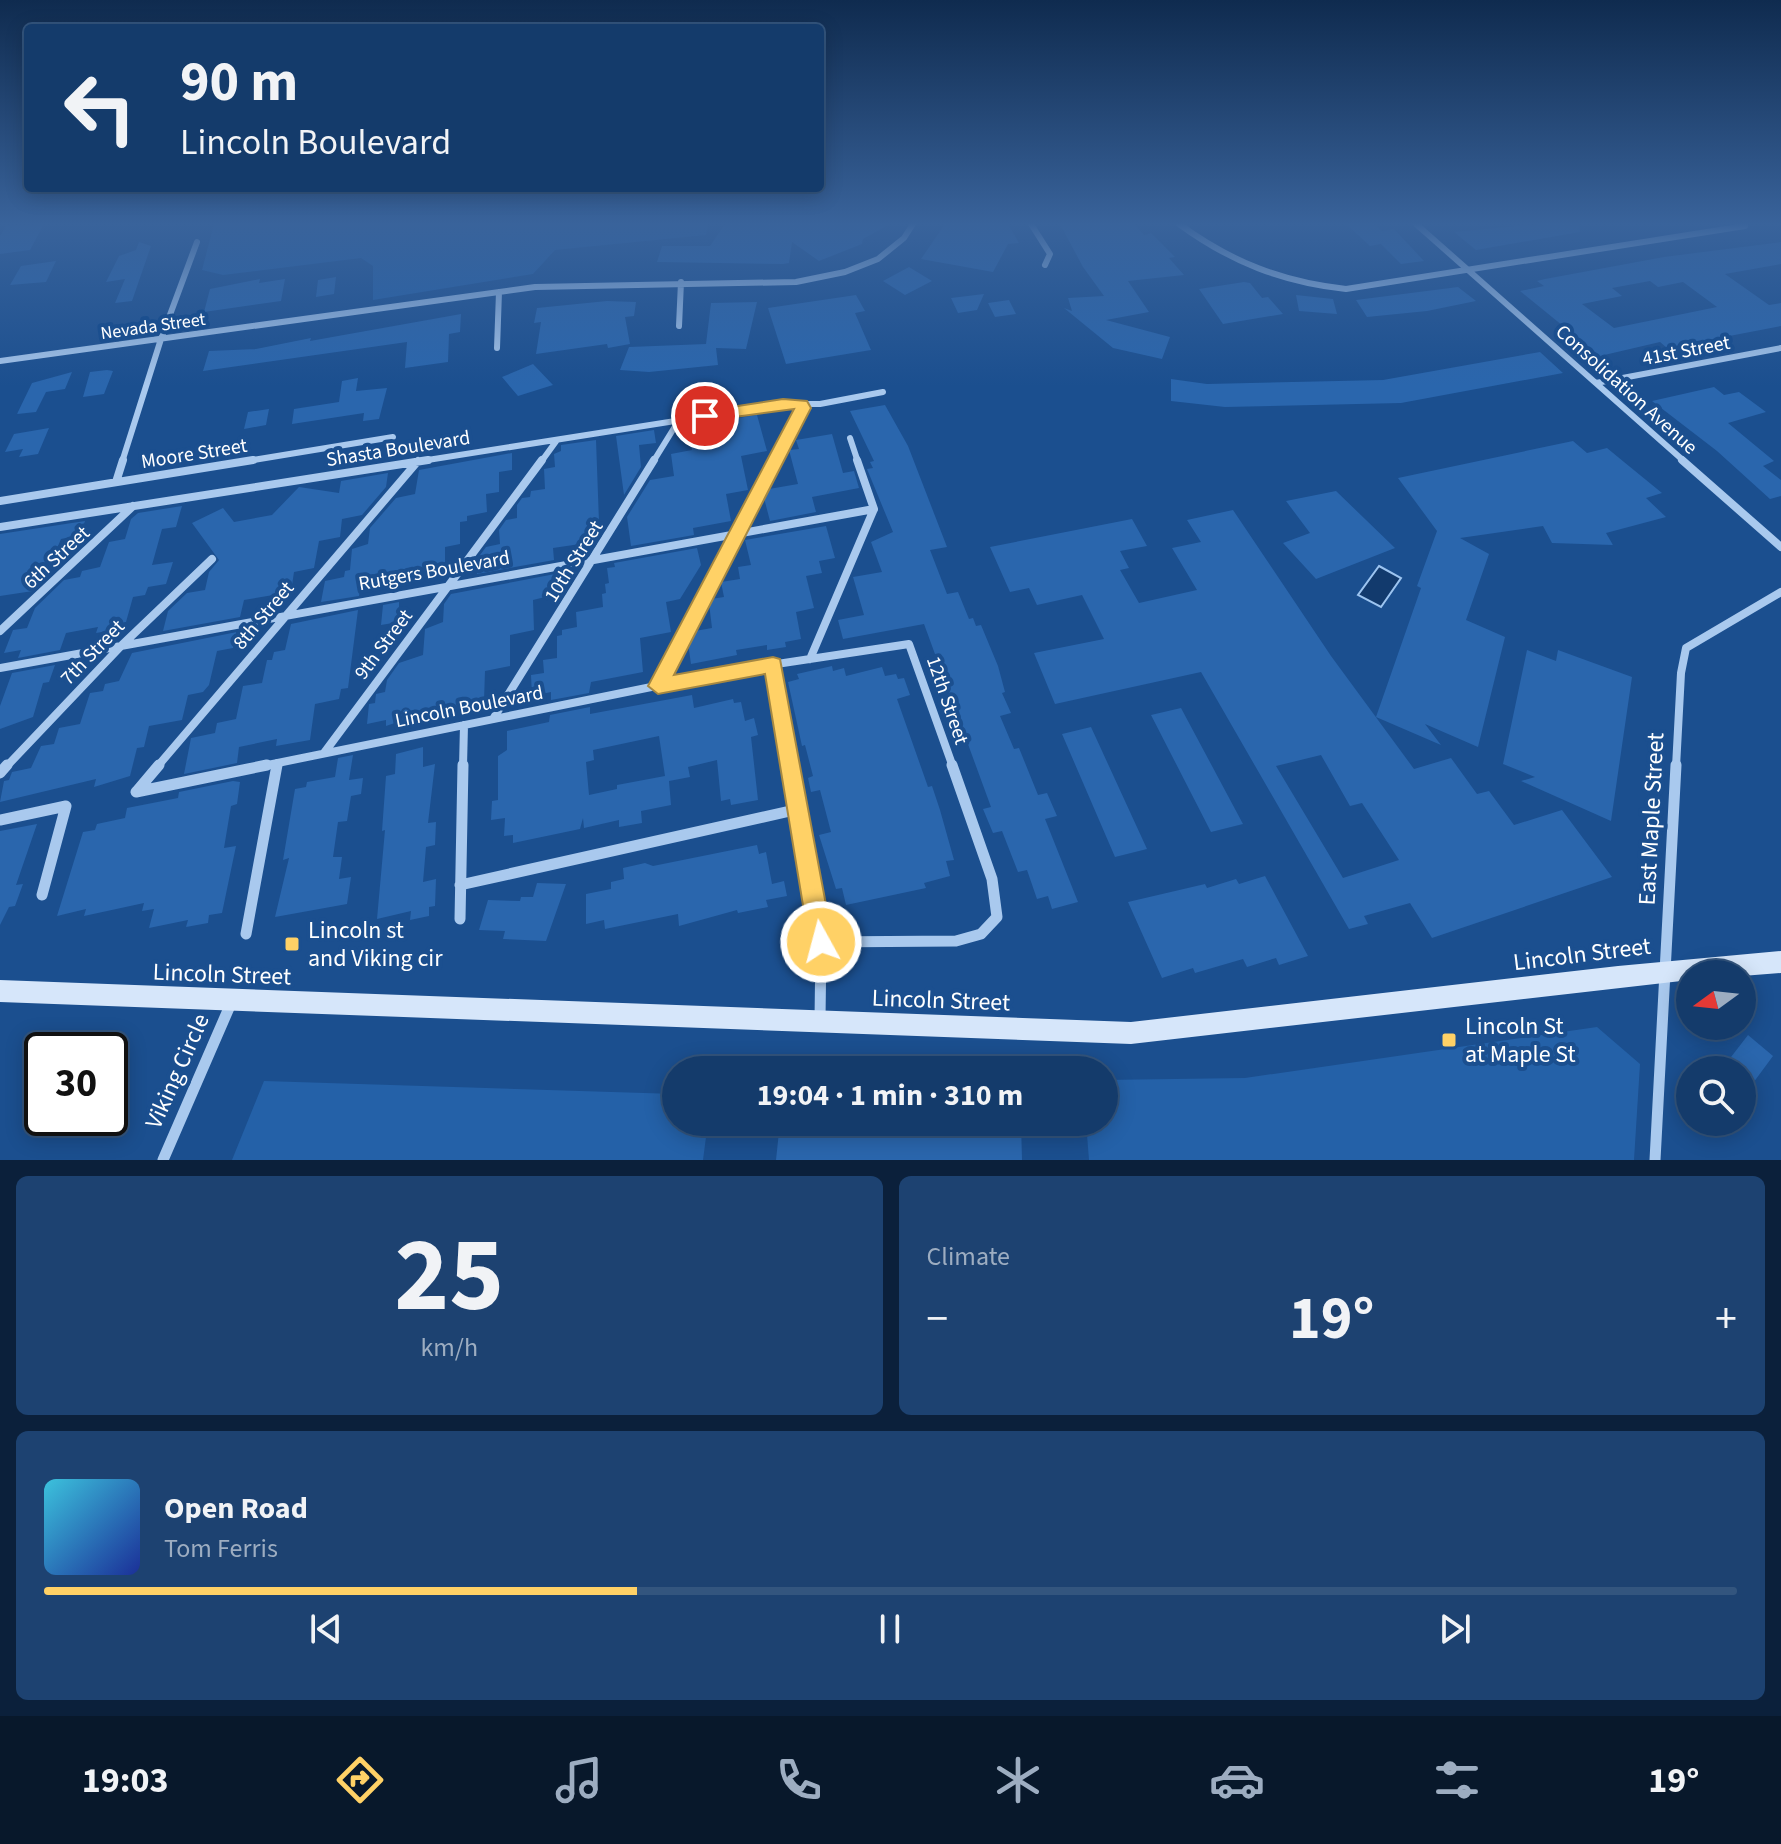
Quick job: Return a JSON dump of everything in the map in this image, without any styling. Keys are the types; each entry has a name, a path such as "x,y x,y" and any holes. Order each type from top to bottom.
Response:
{"street":[{"path":"116,482 184,278"},
{"name":"Nevada Street","path":"0,361 560,285 771,283 818,278"},
{"path":"1278,278 1322,287 1368,288 1427,278"},
{"name":"Consolidation Avenue","path":"1478,278 1781,547"},
{"path":"679,326 681,282"},
{"path":"497,348 499,292"},
{"name":"41st Street","path":"1596,383 1781,348"},
{"name":"Shasta Boulevard","path":"0,527 679,420 883,392"},
{"path":"658,686 803,408 801,404"},
{"name":"10th Street","path":"493,719 679,420"},
{"name":"Moore Street","path":"0,501 393,437"},
{"path":"810,659 874,509 850,438"},
{"name":"9th Street","path":"324,754 557,440"},
{"name":"8th Street","path":"136,792 418,461"},
{"name":"6th Street","path":"0,631 133,506"},
{"name":"Rutgers Boulevard","path":"0,668 874,509"},
{"name":"7th Street","path":"0,773 122,645 212,559"},
{"name":"East Maple Street","path":"1655,1160 1681,673 1686,648 1781,592"},
{"name":"12th Street","path":"810,659 909,644 992,879 997,917 981,934 956,941 821,942"},
{"name":"Lincoln Boulevard","path":"136,792 658,686 810,659"},
{"path":"773,665 821,942 820,1022"},
{"path":"460,919 464,725"},
{"path":"246,934 277,763"},
{"path":"0,820 66,806 42,895"},
{"path":"460,885 799,809"},
{"name":"Lincoln Street","path":"0,991 1131,1033 1263,1022 1664,970 1781,962"},
{"name":"Viking Circle","path":"163,1160 232,1000"}],"shaded area":[{"path":"373,278 508,278 373,300"},
{"path":"1379,566 1401,578 1381,607 1358,595"},
{"path":"1597,1027 1640,1064 1634,1160 1089,1160 1087,1136 1118,1136 1118,1080 1245,1078"},
{"path":"264,1081 662,1094 662,1136 706,1136 703,1160 232,1160"}],"building":[{"path":"14,278 48,278 46,282 10,285"},
{"path":"108,278 140,278 132,301 115,303 125,279 106,282"},
{"path":"336,278 334,294 316,297 318,280"},
{"path":"888,278 927,278 932,281 905,295 883,281"},
{"path":"1091,278 1155,278 1128,281 1149,312 1106,320 1170,337 1162,359 1113,348 1064,308 1072,311 1068,298 1104,296"},
{"path":"1731,278 1769,305 1781,303 1781,326 1667,348 1660,342 1600,356 1520,291 1544,286 1537,281","holes":["1650,281 1658,287 1683,282 1717,307 1614,328 1582,304 1622,296 1612,288"]},
{"path":"260,279 259,283 285,279 281,301 204,312 210,289"},
{"path":"1250,283 1262,298 1268,297 1283,314 1223,324 1199,289"},
{"path":"1458,287 1476,301 1427,311 1367,317 1356,300"},
{"path":"984,294 977,310 958,313 951,298"},
{"path":"856,295 865,311 855,313 871,350 786,364 768,308"},
{"path":"1296,295 1333,299 1337,314 1299,311"},
{"path":"1009,300 1016,314 995,317 988,303"},
{"path":"607,301 636,302 634,316 625,317 630,344 608,348 607,344 536,354 541,322 534,323 537,308"},
{"path":"757,302 746,349 716,348 718,365 649,372 620,370 629,347 706,344 711,303"},
{"path":"461,314 460,332 449,334 448,362 405,368 407,342 203,371 209,351 256,349"},
{"path":"1540,352 1563,373 1401,403 1225,407 1171,401 1171,379 1207,384 1383,380"},
{"path":"533,364 553,385 518,396 502,377"},
{"path":"113,371 104,394 83,397 90,372"},
{"path":"72,372 65,389 46,392 36,412 17,414 32,383"},
{"path":"358,378 356,391 387,388 379,419 363,421 364,413 292,424 294,409 339,402 342,381"},
{"path":"1714,387 1724,395 1739,392 1766,412 1728,423 1774,461 1763,466 1781,480 1781,496 1770,499 1717,451 1652,401"},
{"path":"885,405 908,446 947,547 930,550 947,594 958,592 969,619 973,618 976,626 981,625 998,666 1005,692 1002,693 1011,713 1000,716 1014,749 1019,748 1038,795 1047,793 1057,816 1045,819 1078,902 1052,909 1048,896 1037,899 1027,870 1018,872 1002,831 993,833 983,809 991,807 924,624 843,639 838,620 864,615 853,577 882,572 871,542 893,532 867,469 873,468 870,462 874,461 850,411"},
{"path":"269,409 266,425 244,429 248,412"},
{"path":"757,415 767,451 741,456 748,490 726,494 731,521 693,528 694,535 631,546 627,517 650,480 674,476 671,454 692,450 687,426"},
{"path":"49,428 38,454 19,457 23,449 5,452 14,434"},
{"path":"654,430 656,443 639,445 641,467 624,495 616,436"},
{"path":"832,434 843,473 854,471 859,488 812,497 816,512 770,521 764,498 769,489 798,484 789,450 799,449 796,440"},
{"path":"596,440 599,522 591,523 592,536 587,537 587,543 553,548 554,560 477,574 477,559 486,547 500,544 499,530 506,520 517,518 517,505 522,498 530,497 531,491 545,489 544,469 555,467 554,454 561,451 561,445"},
{"path":"1573,441 1587,453 1607,448 1662,493 1646,498 1666,517 1606,533 1613,545 1552,543 1543,526 1460,538 1489,554 1466,620 1505,637 1478,747 1425,724 1441,745 1376,717 1421,588 1417,586 1437,531 1398,478"},
{"path":"512,453 512,470 499,472 499,492 486,494 487,512 467,516 467,521 460,522 460,544 445,547 445,566 402,574 401,588 360,589 359,596 321,602 325,581 344,577 345,571 350,570 352,549 368,544 370,528 396,498 415,494 419,470"},
{"path":"388,473 386,487 362,515 342,519 340,537 319,541 314,568 294,572 291,592 244,600 240,617 163,631 168,611 187,593 205,590 209,572 219,560 192,523 223,508 234,522 272,515 299,487 339,493 341,481"},
{"path":"1336,491 1395,548 1316,579 1283,543 1310,533 1286,501"},
{"path":"182,506 176,527 162,529 152,565 173,562 166,584 148,587 145,595 133,597 126,622 120,623 118,629 96,633 98,627 66,633 60,650 18,658 21,650 4,653 13,630 27,628 35,608 64,580 80,577 82,571 100,567 109,542 125,539 131,519 138,513"},
{"path":"1233,510 1331,656 1414,769 1451,758 1477,794 1489,791 1514,825 1562,810 1612,877 1432,938 1410,903 1364,916 1368,924 1349,929 1201,672 1055,704 1034,653 1104,639 1082,595 1037,605 1029,588 1010,592 990,547 1132,519 1147,546 1120,551 1129,568 1120,570 1139,603 1197,590 1172,548 1201,542 1187,520","holes":["1321,755 1350,806 1362,803 1399,860 1343,878 1276,766"]},
{"path":"85,521 80,535 61,539 43,581 33,591 0,596 0,534"},
{"path":"826,526 835,558 819,561 822,573 806,576 814,608 796,612 801,639 785,642 786,647 767,650 767,645 736,650 737,655 691,664 688,643 695,631 712,628 709,603 711,599 724,597 721,582 740,579 738,567 751,565 745,540"},
{"path":"697,548 701,565 680,599 666,602 671,632 640,638 643,672 591,682 589,693 551,700 551,692 532,696 531,675 544,673 543,660 557,658 557,636 562,635 562,630 577,627 576,612 603,607 602,594 606,593 605,584 609,583 607,568 615,567 614,563"},
{"path":"555,574 557,594 533,600 534,630 510,635 510,666 485,671 484,701 480,706 458,711 458,706 430,711 386,726 386,720 367,724 369,704 375,703 376,694 385,692 387,680 399,663 423,655 425,629 443,622 444,604 451,594"},
{"path":"399,602 399,622 381,625 383,605"},
{"path":"358,610 348,688 341,689 339,699 315,704 310,740 276,746 277,739 239,747 237,763 184,774 191,738 215,733 217,723 236,719 243,686 262,683 267,660 272,660 274,652 285,650 291,624"},
{"path":"237,632 233,648 217,651 209,685 203,692 188,695 182,720 149,726 144,747 137,748 130,776 94,787 96,779 0,802 4,781 9,780 12,772 31,768 41,746 54,744 59,728 80,724 90,693 103,691 105,684 119,681 132,653"},
{"path":"1527,650 1556,661 1558,650 1632,677 1611,821 1521,781 1535,777 1503,764"},
{"path":"55,665 49,682 43,683 33,717 0,729 0,706 12,673"},
{"path":"832,666 833,671 844,668 846,676 882,667 885,676 896,674 898,679 904,678 910,695 897,699 928,787 932,786 954,860 946,861 950,876 924,883 926,888 846,905 842,888 836,889 819,835 831,832 820,790 811,792 808,778 813,776 805,745 802,746 788,682 799,679 797,674"},
{"path":"692,695 694,708 733,699 734,703 741,702 745,721 754,718 758,735 751,737 758,800 731,805 730,799 721,801 717,760 688,767 690,777 669,781 671,805 641,811 642,823 619,827 619,820 584,828 583,818 580,829 513,843 513,835 504,836 505,818 491,820 492,801 498,800 498,756 507,750 507,731 549,722 550,715 590,707 590,714","holes":["659,736 665,776 617,785 617,789 589,795 586,762 594,760 593,750"]},
{"path":"1181,708 1243,824 1211,832 1151,715"},
{"path":"1091,727 1147,849 1115,857 1062,734"},
{"path":"423,747 423,767 435,764 428,823 436,822 435,845 426,847 423,882 436,879 435,906 429,907 429,916 410,920 411,911 377,919 386,776 395,774 396,754"},
{"path":"353,755 349,780 363,778 361,794 351,796 347,821 338,822 333,857 342,857 339,879 351,877 347,904 275,917 289,858 283,860 295,789 306,787 307,782 335,777 338,758"},
{"path":"240,782 237,804 231,806 224,848 236,846 222,913 209,915 208,923 186,927 188,920 149,928 154,909 142,911 144,903 84,916 86,909 57,916 83,832 95,830 97,824 125,818 127,808 178,798 179,792"},
{"path":"37,824 16,885 23,884 15,906 9,907 0,925 0,831"},
{"path":"757,845 759,854 766,852 772,884 784,881 787,896 766,900 768,907 738,913 737,910 679,926 678,914 605,929 604,920 586,924 586,894 611,889 611,882 624,879 623,868 645,863 653,866"},
{"path":"1265,876 1308,956 1279,965 1276,958 1247,967 1243,959 1195,973 1193,968 1162,978 1128,902 1205,884 1207,888 1236,879 1239,884"},
{"path":"537,883 566,884 546,941 503,939 505,931 479,930 488,900 520,901 521,897 533,897"},
{"path":"1744,1040 1754,1040 1773,1056 1756,1079 1756,1056 1732,1056"},
{"path":"779,1136 1021,1136 1022,1160 776,1160"}],"place":[{"name":"Lincoln st and Viking cir","path":"292,944"},
{"name":"Lincoln St at Maple St","path":"1449,1040"}],"route":[{"path":"705,416 783,404 801,404 803,408 658,686 773,665 821,942"}]}
